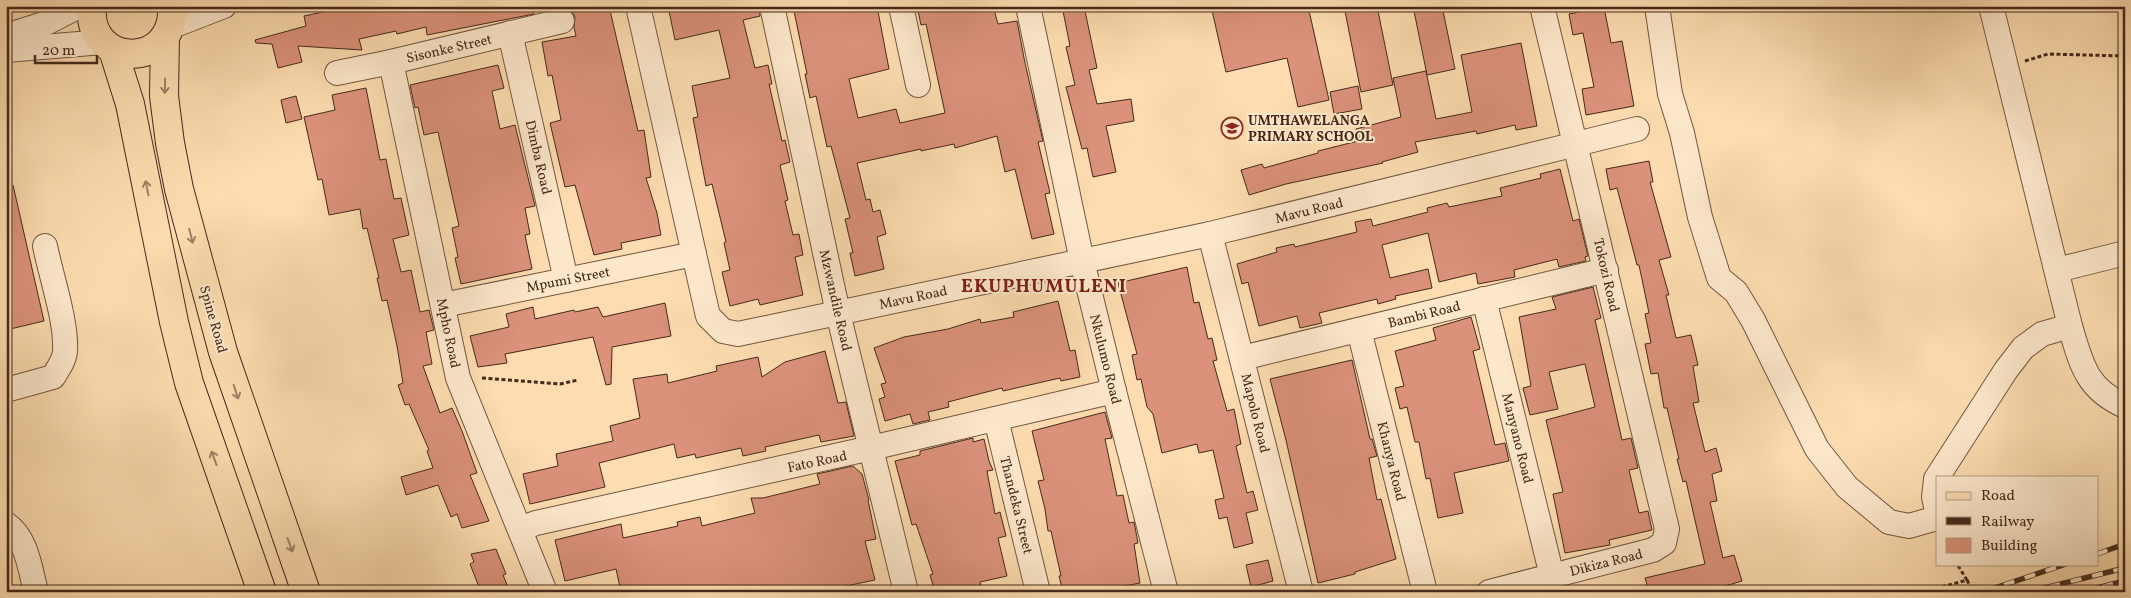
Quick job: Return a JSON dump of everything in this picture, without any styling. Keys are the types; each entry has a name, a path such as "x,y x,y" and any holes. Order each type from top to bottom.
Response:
{"main road":[{"path":"92,6 92,21 96,33 108,46 124,54 142,53 158,46 169,24"},
{"name":"Spine Road","path":"169,24 164,96 170,143 179,189 223,352 306,592"},
{"path":"108,46 130,104 174,322 189,384 262,592"}],"street":[{"path":"6,36 44,24 79,6"},
{"path":"169,24 224,6"},
{"name":"Mavu Road","path":"638,6 708,316 723,331 738,334 1210,234 1638,130"},
{"name":"Mzwandile Road","path":"772,6 838,313 872,448 904,591"},
{"path":"901,6 918,85"},
{"name":"Nkulumo Road","path":"1028,6 1082,261 1166,592"},
{"name":"Tokozi Road","path":"1542,6 1667,530 1664,543"},
{"path":"1657,6 1670,94 1682,133 1700,217 1719,278 1736,292 1776,364 1817,449 1847,487 1889,522 1909,526 1936,518"},
{"path":"1991,6 2070,326 2084,370 2098,390 2125,406"},
{"name":"Sisonke Street","path":"336,73 391,62 562,21"},
{"name":"Dimba Road","path":"510,33 566,280"},
{"path":"6,50 108,46"},
{"name":"Mpho Road","path":"391,62 458,378 545,592"},
{"name":"Mapolo Road","path":"1210,234 1301,592"},
{"path":"6,390 53,377 65,353 62,324 44,246"},
{"path":"2057,270 2125,253"},
{"name":"Mpumi Street","path":"443,305 694,254"},
{"name":"Bambi Road","path":"1242,358 1606,270"},
{"name":"Manyano Road","path":"1484,300 1552,576"},
{"path":"1937,476 2006,370 2023,348 2042,334 2070,326"},
{"name":"Khanya Road","path":"1360,330 1425,592"},
{"name":"Fato Road","path":"520,529 536,523 872,448 1114,391"},
{"name":"Thandeka Street","path":"996,419 1038,592"},
{"path":"1936,478 1934,496 1936,506"},
{"path":"6,524 13,528 20,538 36,592"},
{"name":"Dikiza Road","path":"1489,592 1652,550 1664,543"}],"path":[{"path":"2005,66 2048,54 2125,56"},
{"path":"458,378 472,377 560,384 578,380"},
{"path":"1958,566 1968,580 1973,592"},
{"path":"1923,592 1968,580"}],"building":[{"path":"363,6 533,6 534,14 427,35 426,27 397,34 396,31 359,39 362,50 298,46 302,62 278,68 272,44 256,43 255,40 306,26 304,16 337,9 338,12"},
{"path":"569,6 609,6 638,131 644,130 651,177 646,178 657,213 661,235 621,243 622,249 594,255 575,185 565,187 550,123 561,120 552,75 548,76 542,42 576,36 574,27 575,17"},
{"path":"668,6 759,6 760,16 743,20 755,68 768,65 772,84 769,84 782,141 785,140 790,162 780,165 788,200 785,201 793,235 799,234 803,255 795,257 803,295 760,305 758,299 730,306 722,272 730,270 724,243 726,242 712,184 706,186 693,118 698,117 692,86 730,78 719,30 675,40"},
{"path":"793,6 877,6 889,69 849,79 858,118 896,109 900,123 945,113 926,24 921,25 917,6 993,6 998,24 1017,21 1043,141 1038,142 1050,193 1045,194 1054,234 1032,239 1015,169 1005,172 997,136 955,148 954,144 921,151 921,149 857,163 866,200 870,199 873,212 880,210 886,234 877,237 884,269 855,276 850,253 853,253 845,219 850,218 831,146 827,147 816,96 810,98"},
{"path":"1062,6 1084,6 1097,68 1089,70 1097,104 1131,99 1134,121 1106,126 1116,172 1093,177 1087,148 1082,149 1066,87 1075,85 1066,47 1070,46"},
{"path":"1211,6 1308,6 1329,100 1298,107 1287,58 1226,72"},
{"path":"1344,6 1377,6 1393,85 1361,92"},
{"path":"1413,6 1442,6 1455,69 1427,75"},
{"path":"1604,7 1611,43 1622,41 1634,106 1586,115 1582,89 1594,87 1583,33 1573,35 1569,14"},
{"path":"1521,43 1537,126 1516,130 1515,125 1477,134 1476,131 1415,142 1418,152 1383,163 1286,184 1249,195 1241,170 1262,164 1264,168 1358,141 1356,129 1401,117 1393,78 1426,71 1436,119 1472,112 1461,55"},
{"path":"498,65 504,88 492,91 500,129 515,125 535,206 525,208 530,234 525,235 532,269 461,284 455,258 458,257 452,228 459,226 438,132 424,135 418,107 415,108 410,85"},
{"path":"1358,86 1362,109 1334,114 1330,92"},
{"path":"366,88 380,160 386,159 394,199 401,198 409,235 393,239 401,272 411,270 420,312 429,310 434,330 426,332 432,364 423,366 440,413 452,408 462,431 477,473 470,475 489,521 462,528 457,514 451,517 438,485 406,495 401,477 433,468 427,451 429,450 409,404 405,405 398,385 403,383 397,346 387,300 382,301 377,278 379,278 367,228 363,229 360,209 329,215 322,179 318,180 304,117 335,110 332,95"},
{"path":"296,96 302,119 286,123 281,100"},
{"path":"1649,161 1653,182 1650,182 1671,257 1659,260 1669,295 1666,295 1676,338 1691,335 1698,365 1693,366 1699,402 1693,403 1705,452 1716,448 1722,471 1712,474 1717,501 1710,502 1723,558 1734,555 1742,581 1706,592 1649,592 1645,578 1705,564 1686,481 1683,482 1677,459 1679,459 1667,408 1664,408 1658,373 1651,374 1645,344 1651,343 1645,314 1649,313 1639,265 1637,265 1617,188 1610,190 1606,169"},
{"path":"1560,169 1573,221 1579,219 1588,256 1585,257 1586,261 1559,267 1557,259 1514,270 1515,277 1478,284 1476,273 1439,282 1428,233 1382,245 1390,278 1428,269 1432,288 1395,296 1396,299 1378,304 1377,299 1319,313 1322,323 1300,328 1297,316 1259,326 1248,282 1242,284 1237,264 1277,252 1276,248 1294,244 1295,247 1357,232 1355,222 1371,219 1373,226 1428,212 1427,208 1447,203 1449,207 1502,196 1500,188 1541,178 1540,174"},
{"path":"13,185 44,321 6,330 6,186"},
{"path":"1187,267 1194,303 1199,302 1208,339 1212,338 1217,360 1213,361 1227,411 1234,409 1241,444 1236,446 1247,493 1253,491 1258,510 1246,513 1253,543 1234,548 1227,517 1219,519 1215,500 1224,498 1213,450 1199,453 1197,444 1162,453 1153,414 1147,407 1141,379 1137,380 1132,355 1137,354 1118,283"},
{"path":"1593,287 1601,318 1595,320 1622,440 1631,438 1638,468 1629,470 1639,513 1648,511 1652,530 1609,540 1610,545 1565,553 1553,494 1563,492 1546,420 1595,407 1585,364 1549,372 1558,409 1530,415 1523,388 1531,386 1519,317 1556,309 1552,297"},
{"path":"1058,301 1070,351 1075,350 1080,377 1061,381 1060,378 1003,391 1002,388 948,402 949,407 928,412 930,420 913,424 910,414 885,421 879,399 885,397 881,384 886,383 874,348 904,337 948,329 980,319 981,323 1014,317 1013,312"},
{"path":"665,303 671,336 612,347 611,384 606,385 593,337 505,354 507,363 478,367 470,336 509,327 506,314 533,307 535,319 574,310 575,312 598,307 603,317"},
{"path":"1471,317 1480,349 1473,351 1495,445 1505,443 1509,461 1454,473 1463,513 1438,518 1430,478 1426,479 1419,442 1415,442 1407,407 1400,409 1395,388 1404,386 1395,351 1436,340 1433,328"},
{"path":"825,351 838,403 846,402 854,436 821,442 819,435 765,447 766,451 743,456 741,448 696,458 695,454 677,458 674,444 599,463 605,487 530,504 523,474 558,466 556,454 613,441 610,426 640,418 633,379 667,374 668,383 717,371 716,366 758,357 762,377 785,362"},
{"path":"1352,360 1370,439 1372,439 1377,456 1369,458 1377,500 1381,499 1396,559 1355,572 1355,574 1318,583 1286,440 1270,379"},
{"path":"1105,412 1112,438 1105,439 1117,496 1123,495 1129,523 1134,522 1138,543 1134,544 1140,583 1095,592 1063,592 1051,531 1048,531 1038,481 1044,480 1032,431"},
{"path":"973,438 973,442 984,439 993,470 987,471 995,514 1000,512 1006,536 998,538 1007,576 980,582 981,588 970,589 971,592 935,592 930,575 933,574 916,524 912,525 895,461 920,455 920,451"},
{"path":"853,466 862,474 869,500 876,539 865,541 875,580 817,592 621,592 616,569 565,581 555,540 621,524 623,538 678,526 677,522 700,517 702,526 755,513 751,498 763,498 820,484 817,474"},
{"path":"496,549 506,574 503,575 510,592 481,592 470,564 474,562 471,554"},
{"path":"1268,560 1273,581 1251,587 1246,565"}],"railway":[{"path":"2098,554 2125,544"},
{"path":"1983,592 2060,566"},
{"path":"2028,592 2125,568"},
{"path":"2081,592 2125,581"}],"place":[{"name":"UMTHAWELANGA PRIMARY SCHOOL","path":"1232,128"}],"district":[{"name":"EKUPHUMULENI","path":"1044,285"}]}
